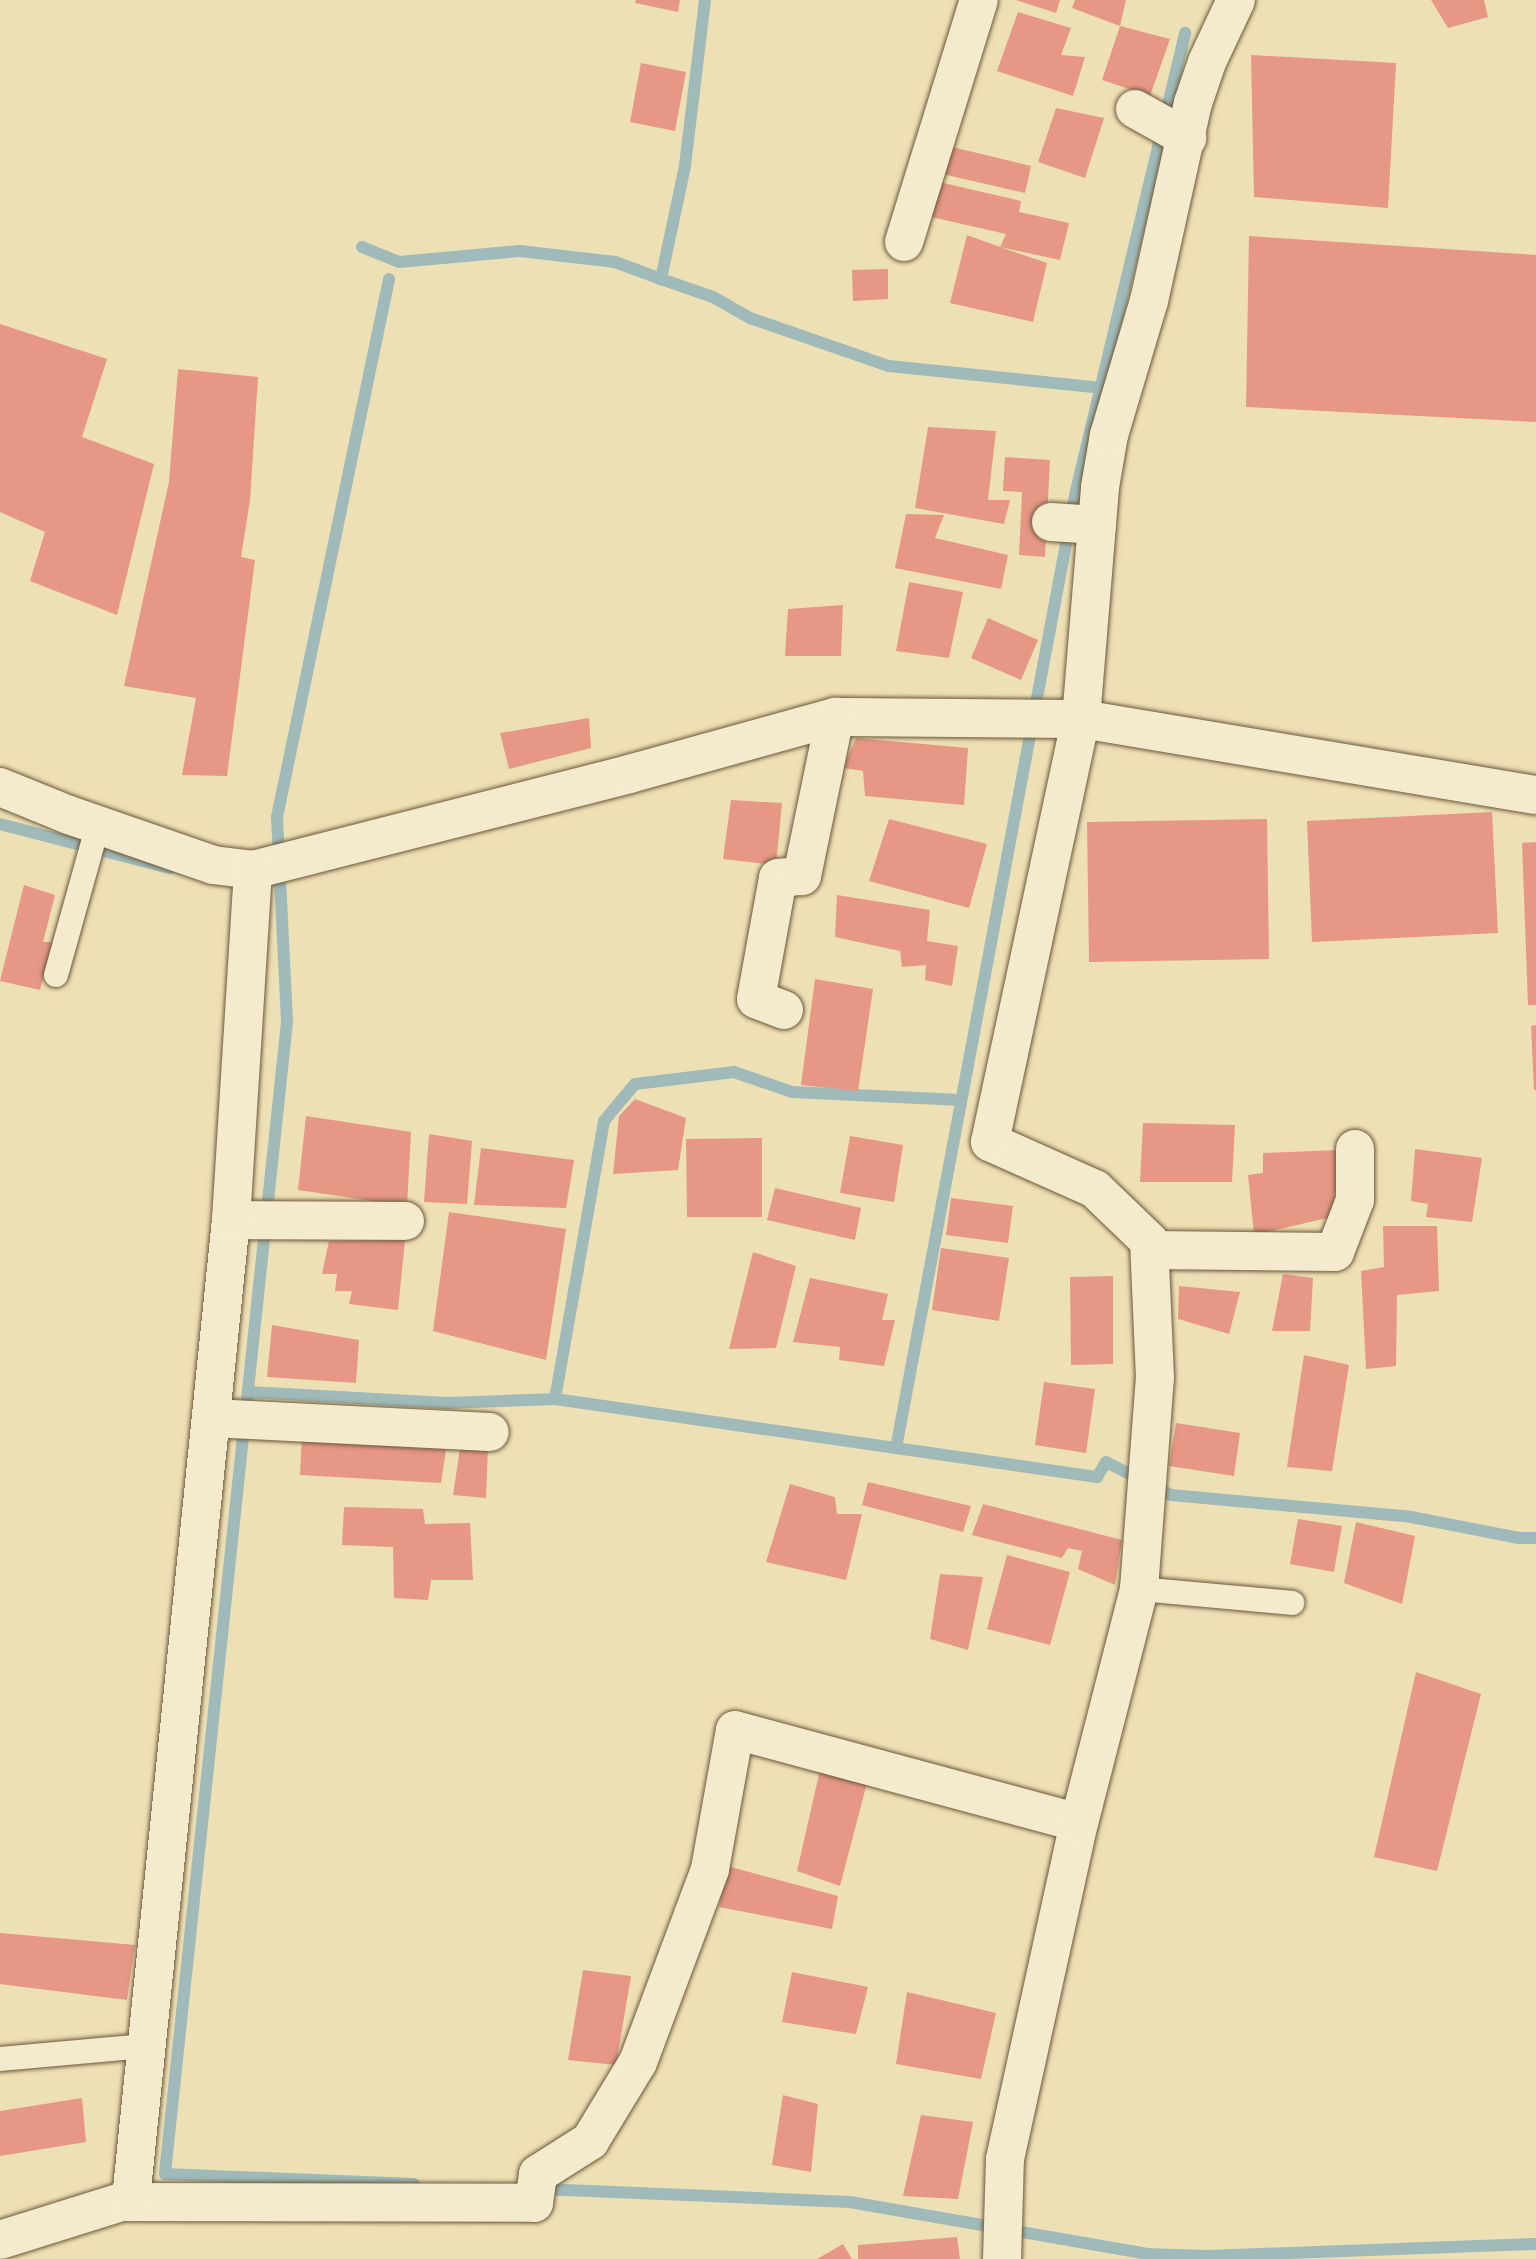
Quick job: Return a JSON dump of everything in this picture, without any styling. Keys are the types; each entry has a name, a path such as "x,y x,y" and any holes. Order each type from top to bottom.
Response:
{"street":[{"path":"904,242 979,0"},
{"path":"1002,2259 1005,2159 1079,1823 1139,1589 1156,1378 1149,1241 1095,1189 990,1142 1055,718 1097,525 1109,435 1149,301 1193,103 1207,62 1236,0"},
{"path":"1135,110 1186,138"},
{"path":"1051,523 1097,525"},
{"path":"784,1010 756,999 778,878 802,876 835,717"},
{"path":"0,787 93,842 263,875 835,717 1055,718 1536,795"},
{"path":"129,2190 147,2046 211,1418 263,875"},
{"path":"1150,1250 1335,1252 1355,1200 1355,1150"},
{"path":"231,1220 405,1222"},
{"path":"211,1418 490,1432"},
{"path":"0,2240 129,2190 534,2203 538,2174 590,2141 638,2063 710,1870 735,1730 1079,1823"}],"lane":[{"path":"56,975 93,842"},
{"path":"1139,1589 1292,1603"},
{"path":"0,2059 147,2046"}],"building":[{"path":"636,0 680,0 678,12 635,3"},
{"path":"1016,0 1060,0 1056,13"},
{"path":"1075,0 1126,0 1120,26 1072,8"},
{"path":"1431,0 1484,0 1488,17 1448,28"},
{"path":"1018,12 1071,28 1061,55 1085,57 1073,96 997,71"},
{"path":"1120,26 1170,39 1150,96 1102,80"},
{"path":"1251,55 1396,63 1388,208 1254,197"},
{"path":"641,63 686,72 675,131 630,122"},
{"path":"1056,108 1104,118 1085,178 1038,162"},
{"path":"944,145 1031,166 1025,193 938,173"},
{"path":"935,181 1021,201 1019,212 1069,223 1060,260 1000,247 1006,234 927,216"},
{"path":"967,235 1047,263 1033,322 950,303"},
{"path":"1249,236 1536,255 1536,422 1246,407"},
{"path":"888,269 888,299 853,301 852,270"},
{"path":"0,324 107,359 82,437 154,464 117,615 30,581 45,532 0,512"},
{"path":"178,369 258,377 250,500 241,557 255,560 227,776 182,775 196,698 124,686 169,482"},
{"path":"928,427 996,431 988,500 1010,500 1004,524 915,508"},
{"path":"1005,457 1050,460 1045,557 1019,555 1022,492 1003,491"},
{"path":"906,514 944,515 935,538 1008,555 1001,589 895,568"},
{"path":"909,582 963,592 949,658 896,651"},
{"path":"843,605 841,656 785,656 788,609"},
{"path":"988,618 1038,640 1021,680 971,658"},
{"path":"589,718 591,748 509,769 500,733"},
{"path":"856,738 968,748 964,805 865,796 863,771 843,768"},
{"path":"731,800 782,803 776,865 723,859"},
{"path":"1492,812 1498,933 1312,942 1307,821"},
{"path":"889,819 987,844 969,908 869,881"},
{"path":"1267,819 1269,959 1089,962 1087,822"},
{"path":"1536,842 1536,1005 1528,1005 1522,843"},
{"path":"24,885 55,895 43,942 53,942 40,990 0,981"},
{"path":"837,895 930,910 927,941 958,946 952,986 925,980 926,965 902,967 900,951 835,937"},
{"path":"815,979 873,989 858,1091 801,1085"},
{"path":"1536,1025 1536,1090 1534,1090 1531,1026"},
{"path":"635,1099 686,1118 678,1170 613,1174 619,1116"},
{"path":"306,1116 411,1132 407,1206 298,1190"},
{"path":"1143,1123 1235,1125 1232,1182 1140,1182"},
{"path":"429,1134 472,1141 467,1204 424,1202"},
{"path":"850,1136 903,1145 894,1202 840,1193"},
{"path":"762,1138 762,1217 687,1217 686,1139"},
{"path":"481,1148 574,1160 566,1208 474,1205"},
{"path":"1415,1149 1482,1158 1472,1222 1426,1217 1428,1204 1411,1201"},
{"path":"1339,1150 1342,1190 1334,1193 1336,1216 1254,1235 1248,1175 1263,1173 1263,1153"},
{"path":"775,1188 861,1208 855,1240 767,1220"},
{"path":"951,1198 1013,1206 1008,1243 946,1235"},
{"path":"449,1212 566,1229 546,1360 433,1331"},
{"path":"1383,1226 1437,1226 1439,1291 1397,1295 1396,1366 1366,1369 1361,1271 1384,1267"},
{"path":"405,1240 398,1310 349,1304 352,1291 335,1291 337,1274 322,1274 329,1241"},
{"path":"941,1248 1009,1258 999,1321 932,1310"},
{"path":"753,1252 796,1266 776,1348 729,1349"},
{"path":"1283,1274 1313,1278 1310,1331 1272,1331"},
{"path":"1113,1276 1113,1364 1071,1365 1070,1277"},
{"path":"810,1278 888,1294 882,1320 895,1320 884,1366 839,1360 840,1347 793,1342"},
{"path":"1179,1286 1240,1292 1229,1334 1178,1319"},
{"path":"272,1325 359,1340 356,1383 267,1377"},
{"path":"1304,1355 1349,1365 1332,1471 1287,1467"},
{"path":"1044,1382 1095,1389 1086,1453 1035,1445"},
{"path":"303,1415 448,1437 441,1483 300,1475"},
{"path":"1176,1423 1240,1433 1234,1476 1169,1466"},
{"path":"461,1442 488,1447 486,1498 453,1495"},
{"path":"868,1482 971,1506 963,1532 862,1505"},
{"path":"790,1484 835,1497 837,1514 862,1514 846,1580 766,1562"},
{"path":"983,1504 1122,1540 1115,1585 1078,1569 1082,1551 1068,1548 1062,1558 972,1535"},
{"path":"344,1507 423,1509 425,1524 470,1523 473,1580 431,1580 428,1600 394,1598 393,1547 342,1545"},
{"path":"1298,1519 1342,1526 1334,1572 1290,1564"},
{"path":"1356,1522 1415,1536 1402,1604 1344,1583"},
{"path":"1007,1555 1070,1572 1050,1645 987,1629"},
{"path":"940,1574 983,1577 968,1650 930,1639"},
{"path":"1416,1672 1481,1694 1437,1871 1374,1857"},
{"path":"820,1770 867,1783 840,1886 797,1871"},
{"path":"727,1866 838,1896 832,1929 719,1907"},
{"path":"0,1933 135,1945 127,2000 0,1984"},
{"path":"583,1970 631,1976 616,2065 568,2060"},
{"path":"792,1972 868,1987 856,2034 782,2022"},
{"path":"907,1992 996,2013 981,2079 896,2064"},
{"path":"783,2095 818,2104 811,2172 772,2165"},
{"path":"82,2098 86,2142 0,2156 0,2111"},
{"path":"921,2115 973,2122 958,2199 903,2196"},
{"path":"957,2237 960,2259 858,2259 858,2245"},
{"path":"843,2244 852,2259 817,2259"}],"waterway":[{"path":"705,0 685,166 661,279 713,297 750,318 889,366 1101,388"},
{"path":"896,1448 1076,491 1185,33"},
{"path":"362,247 399,262 520,251 615,262 661,279"},
{"path":"389,279 277,817 287,1022 165,2174 414,2184"},
{"path":"0,824 170,868"},
{"path":"555,1399 604,1121 635,1084 734,1072 792,1092 961,1100"},
{"path":"249,1392 447,1403 555,1399 1097,1477 1106,1462 1171,1495 1411,1517 1519,1538 1536,1538"},
{"path":"541,2189 850,2202 1147,2254 1207,2256 1536,2244"}]}
